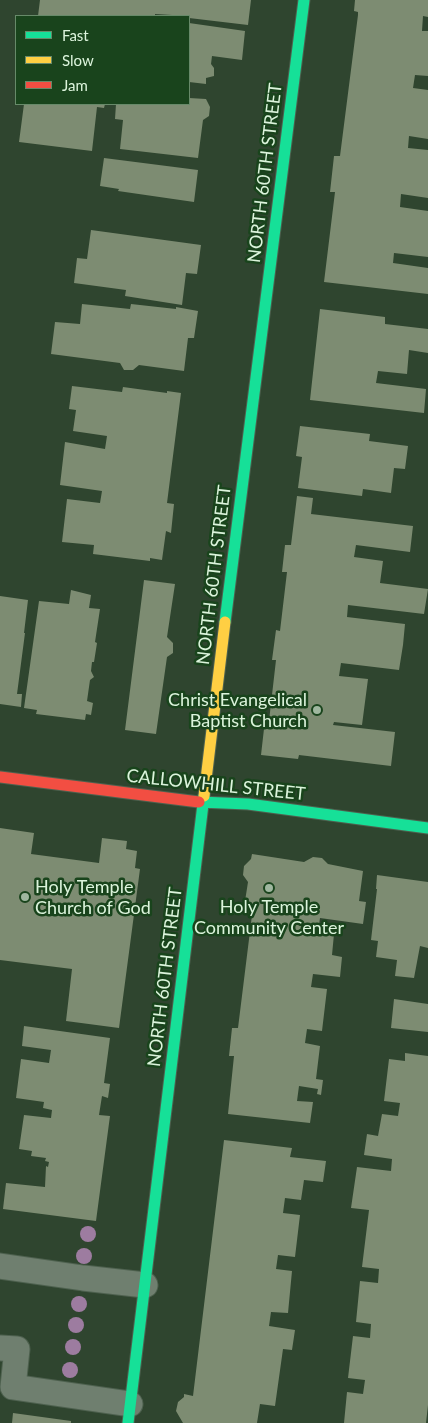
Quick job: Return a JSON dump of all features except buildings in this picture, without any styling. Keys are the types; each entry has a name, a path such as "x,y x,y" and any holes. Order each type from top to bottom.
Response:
{"street":[{"name":"NORTH 60TH STREET","path":"129,1414 209,752 304,0"},
{"name":"CALLOWHILL STREET","path":"0,777 204,803 248,804 428,828"}],"lane":[{"path":"0,1266 145,1285"},
{"path":"0,1348 17,1349 13,1386 129,1414"}],"traffic: fast":[{"path":"225,622 304,0"},
{"path":"128,1423 204,796"},
{"path":"199,802 248,804 428,828"}],"traffic: slow":[{"path":"204,796 225,622"}],"traffic: jam":[{"path":"0,777 199,802"}],"place":[{"name":"Christ Evangelical Baptist Church","path":"317,710"},
{"name":"Holy Temple Community Center","path":"269,888"},
{"name":"Holy Temple Church of God","path":"25,897"}]}
